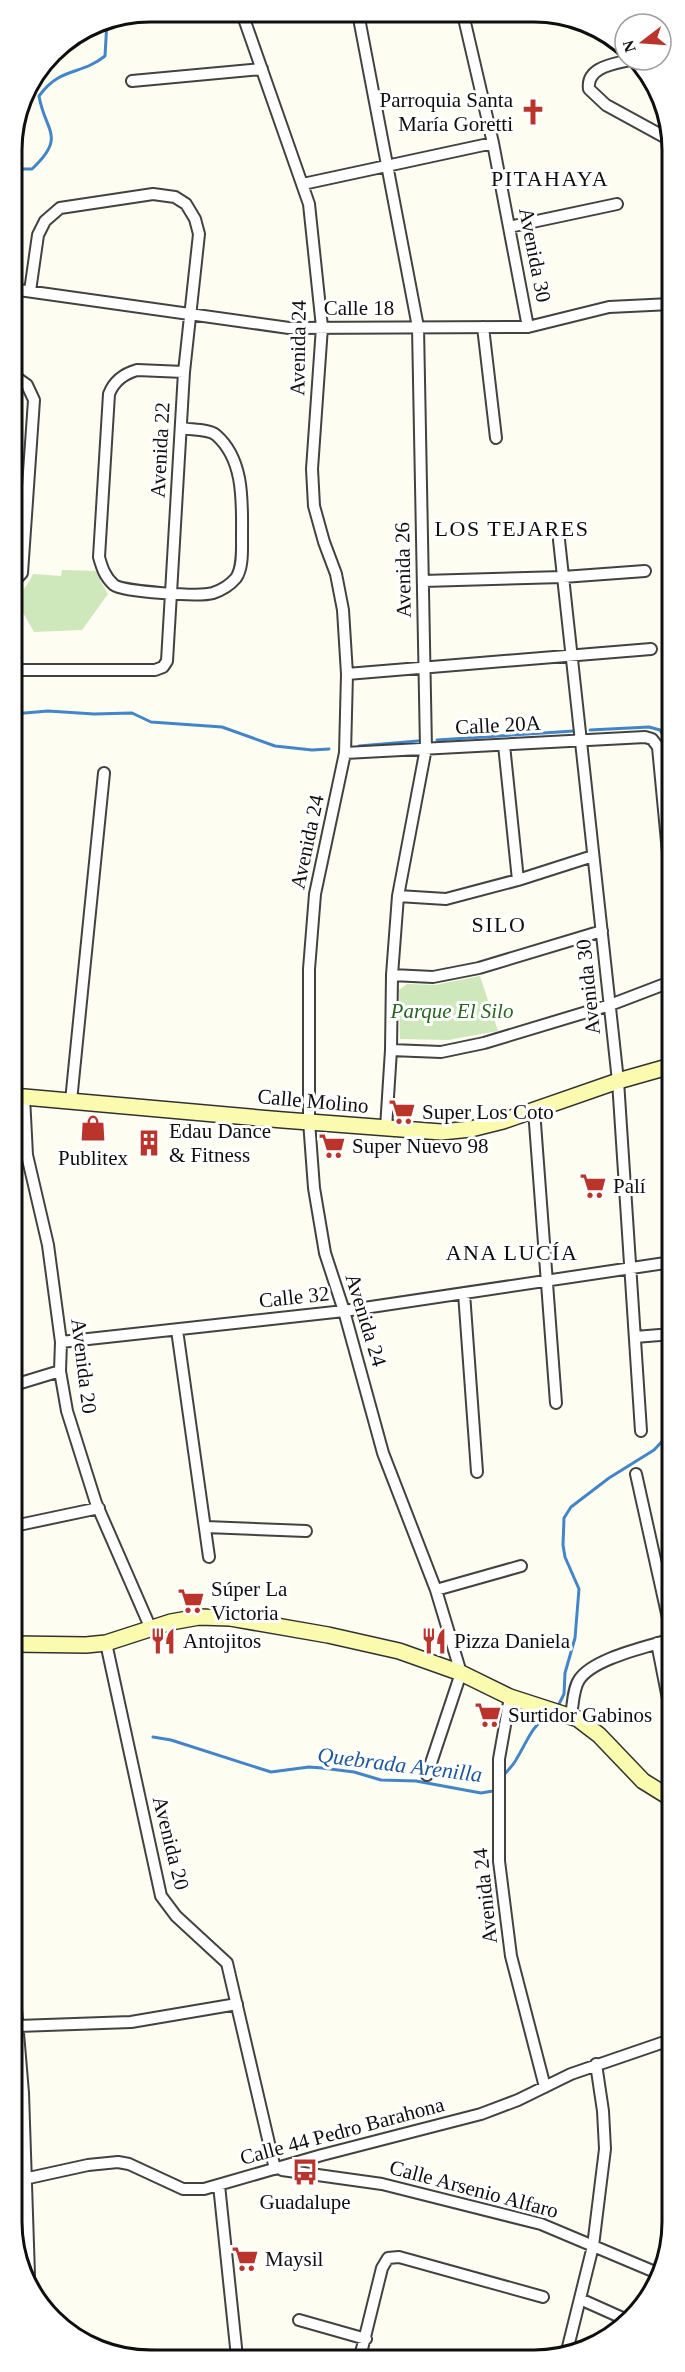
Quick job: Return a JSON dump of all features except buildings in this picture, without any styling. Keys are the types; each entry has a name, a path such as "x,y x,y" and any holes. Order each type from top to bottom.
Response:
{"main road":[{"name":"Calle Molino","path":"23,1096 441,1132 471,1129 663,1068"},
{"path":"22,1644 106,1643 171,1622 199,1617 230,1618 302,1629 399,1651 461,1673 510,1697 571,1716 587,1724 643,1781 662,1793"}],"street":[{"name":"Avenida 24","path":"245,22 309,204 322,327 312,469 314,506 336,574 343,610 346,674 345,753 315,894 309,969 309,1121 318,1220 325,1253 344,1311 383,1453 436,1590 461,1673"},
{"name":"Avenida 26","path":"360,22 418,327 426,748 398,896 392,975 391,1050 386,1128"},
{"name":"Avenida 30","path":"465,22 493,143 528,327"},
{"path":"613,65 602,68 589,79 591,93 606,105 661,135"},
{"path":"132,81 262,69"},
{"path":"303,184 493,143"},
{"name":"Avenida 22","path":"23,670 155,670 163,667 167,661 184,372 200,234 195,219 186,204 175,197 153,194 60,208 45,221 38,235 30,291"},
{"path":"509,227 617,204"},
{"name":"Calle 18","path":"23,291 289,328 528,327 609,307 663,304"},
{"path":"483,327 496,438"},
{"path":"181,428 214,433 224,442 233,459 243,502 242,557 237,577 226,588 211,594 120,588 114,585 102,569 99,557 109,394 119,378 136,370 184,372"},
{"path":"23,382 27,385 34,400 23,561"},
{"name":"Avenida 30","path":"559,540 618,1081 641,1431"},
{"path":"423,581 563,577 645,571"},
{"path":"346,674 651,649"},
{"name":"Calle 20A","path":"345,753 645,738 652,739 658,747 663,779"},
{"path":"504,745 518,880"},
{"path":"71,1101 104,773"},
{"path":"398,896 446,899 518,880 593,856"},
{"path":"392,975 433,977 479,969 602,931"},
{"path":"391,1050 441,1052 484,1043 610,1005 663,985"},
{"path":"534,1110 556,1403"},
{"name":"Avenida 20","path":"23,1122 27,1155 48,1245 61,1342 60,1371 67,1411 99,1508 151,1629"},
{"name":"Calle 32","path":"61,1342 344,1311 662,1263"},
{"path":"464,1293 477,1472"},
{"path":"177,1330 210,1557"},
{"path":"635,1337 662,1335"},
{"path":"22,1383 60,1371"},
{"path":"636,1474 662,1593"},
{"path":"22,1524 99,1508"},
{"path":"206,1527 306,1531"},
{"path":"436,1590 521,1566"},
{"path":"571,1716 578,1682 585,1673 617,1657 662,1641"},
{"name":"Avenida 20","path":"106,1643 161,1896 176,1916 227,1963 275,2169"},
{"path":"657,1643 662,1670"},
{"path":"427,1775 461,1673"},
{"name":"Avenida 24","path":"510,1697 499,1759 499,1862 511,1956 545,2087"},
{"path":"22,2026 131,2022 237,2004"},
{"name":"Calle 44 Pedro Barahona","path":"22,2180 88,2165 118,2162 129,2164 183,2189 195,2190 219,2185 322,2155 481,2115 571,2073 662,2042"},
{"path":"570,2344 593,2246 605,2150 603,2111 596,2064"},
{"name":"Calle Arsenio Alfaro","path":"275,2169 382,2184 541,2224 653,2271"},
{"path":"219,2185 236,2350"},
{"path":"22,2201 27,2255"},
{"path":"362,2350 382,2268 388,2258 399,2256 543,2297"},
{"path":"580,2299 620,2317"},
{"path":"299,2320 366,2339"}],"green space":[{"path":"62,570 100,571 100,580 108,594 82,630 34,632 23,612 23,590 33,574 61,576"},
{"name":"Parque El Silo","path":"480,976 498,1031 448,1040 400,1039 399,990 407,984 435,985"}],"waterway":[{"path":"23,169 32,169 43,158 51,141 51,134 39,96 47,86 63,75 105,56 106,31"},
{"path":"23,713 48,711 94,714 132,713 151,722 222,727 275,746 312,750 329,749"},
{"path":"590,730 649,727 660,730 663,735"},
{"path":"437,740 574,731"},
{"path":"359,746 418,741"},
{"name":"Quebrada Arenilla","path":"557,1708 564,1694 565,1673 575,1638 579,1589 565,1557 564,1518 571,1507 609,1478 654,1450 662,1441"},
{"name":"Quebrada Arenilla","path":"502,1777 514,1763 533,1730 547,1716"},
{"name":"Quebrada Arenilla","path":"153,1737 171,1740 271,1772 309,1767 354,1772 381,1780 416,1781 481,1793 493,1791 495,1787"}],"place":[{"name":"Parroquia Santa María Goretti","path":"533,112"},
{"name":"Super Los Coto","path":"402,1112"},
{"name":"Publitex","path":"93,1128"},
{"name":"Edau Dance & Fitness","path":"149,1143"},
{"name":"Super Nuevo 98","path":"332,1146"},
{"name":"Palí","path":"593,1186"},
{"name":"Súper La Victoria","path":"191,1601"},
{"name":"Antojitos","path":"163,1641"},
{"name":"Pizza Daniela","path":"434,1641"},
{"name":"Surtidor Gabinos","path":"488,1715"},
{"name":"Guadalupe","path":"305,2172"},
{"name":"Maysil","path":"245,2259"}],"district":[{"name":"PITAHAYA","path":"550,178"},
{"name":"LOS TEJARES","path":"512,528"},
{"name":"SILO","path":"499,924"},
{"name":"ANA LUCÍA","path":"512,1252"}]}
